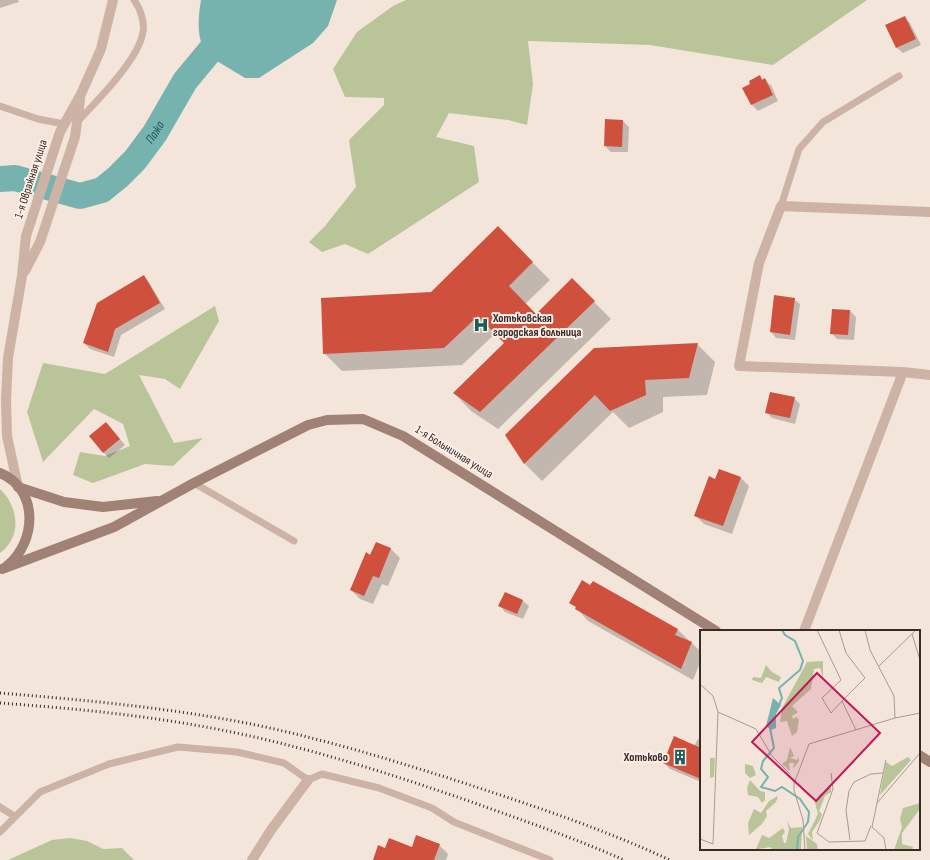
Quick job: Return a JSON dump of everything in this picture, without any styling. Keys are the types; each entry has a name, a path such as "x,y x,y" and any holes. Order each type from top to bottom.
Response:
{"main road":[{"name":"1-я Больничная улица","path":"1,570 114,527 161,500 308,425 327,420 363,419 403,436 705,628"},
{"path":"0,473 18,487 64,502 103,507 161,500"},
{"path":"1,570 13,561 23,548 29,533 30,517 27,506 18,487"},
{"path":"920,756 930,762"}],"street":[{"name":"1-я Овражная улица","path":"8,358 22,276 26,236 62,128 81,94 100,49 113,0"},
{"name":"1-я Овражная улица","path":"22,276 40,242 75,137 81,94"},
{"path":"930,212 781,206 758,263 739,366 903,372 930,375"},
{"path":"0,380 8,358"},
{"path":"8,358 6,399 7,436 18,487"},
{"path":"804,630 903,372"},
{"path":"252,860 271,830 308,780"}],"lane":[{"path":"78,121 125,69 139,45 144,31 138,6 134,0"},
{"path":"781,206 799,149 822,122 899,76"},
{"path":"0,106 62,128"},
{"path":"194,483 294,541"},
{"path":"0,832 14,816 40,792 109,764 178,747 237,752 284,763 308,780 322,774 379,788 432,808 454,822 550,860"},
{"path":"0,808 14,816"}],"green space":[{"path":"406,0 867,0 773,65 650,45 528,41 533,84 527,125 508,120 449,113 436,137 474,146 479,182 368,254 345,244 322,252 309,242 325,226 356,187 349,140 384,105 384,98 345,97 333,69 357,32 393,6"},
{"path":"215,306 219,321 180,389 165,379 139,375 174,443 203,438 173,466 145,464 93,483 73,475 80,452 105,456 130,446 123,424 94,409 43,462 27,412 43,363 105,374"},
{"path":"0,489 11,504 14,513 15,530 12,539 0,553"},
{"path":"70,838 87,841 103,849 122,848 134,860 8,860 52,840"}],"water":[{"path":"201,0 337,0 328,26 313,43 259,78 245,78 207,55 203,49 199,35"}],"building":[{"path":"905,16 916,39 896,48 885,25"},
{"path":"760,75 762,80 765,78 773,95 751,105 742,88 750,84 749,81"},
{"path":"605,119 623,120 622,147 604,146"},
{"path":"498,226 533,262 509,286 536,314 572,278 595,301 480,412 453,393 504,343 478,316 444,348 323,354 321,298 431,292"},
{"path":"144,275 160,303 115,329 108,352 83,343 97,303"},
{"path":"774,295 795,298 790,335 770,332"},
{"path":"832,309 850,310 848,335 830,334"},
{"path":"698,343 689,378 645,380 646,395 610,411 595,395 524,464 505,435 594,348"},
{"path":"770,392 795,397 790,418 765,413"},
{"path":"106,422 120,439 103,453 89,436"},
{"path":"719,469 741,477 723,526 694,516 709,476 715,479"},
{"path":"376,542 391,548 379,578 373,576 364,596 350,590 366,552 370,555"},
{"path":"582,580 590,585 593,581 678,629 675,635 692,642 681,669 575,609 576,607 569,603"},
{"path":"505,592 523,600 517,614 498,606"},
{"name":"Хотьково","path":"674,736 700,748 700,779 663,763"},
{"path":"416,835 440,844 434,860 373,860 378,845 385,848 389,838 412,847"}],"waterway":[{"name":"Пажа","path":"0,179 15,178 80,196 102,190 135,160 155,133 185,81 224,34 278,0"}],"railway":[{"path":"0,693 160,709 256,725 309,737 361,751 516,800 594,828 670,860"},
{"path":"0,703 75,709 150,718 200,726 268,740 368,768 466,800 545,828 624,860"}],"place":[{"name":"Хотьковская городская больница","path":"481,325"},
{"name":"Хотьково","path":"680,757"}]}
